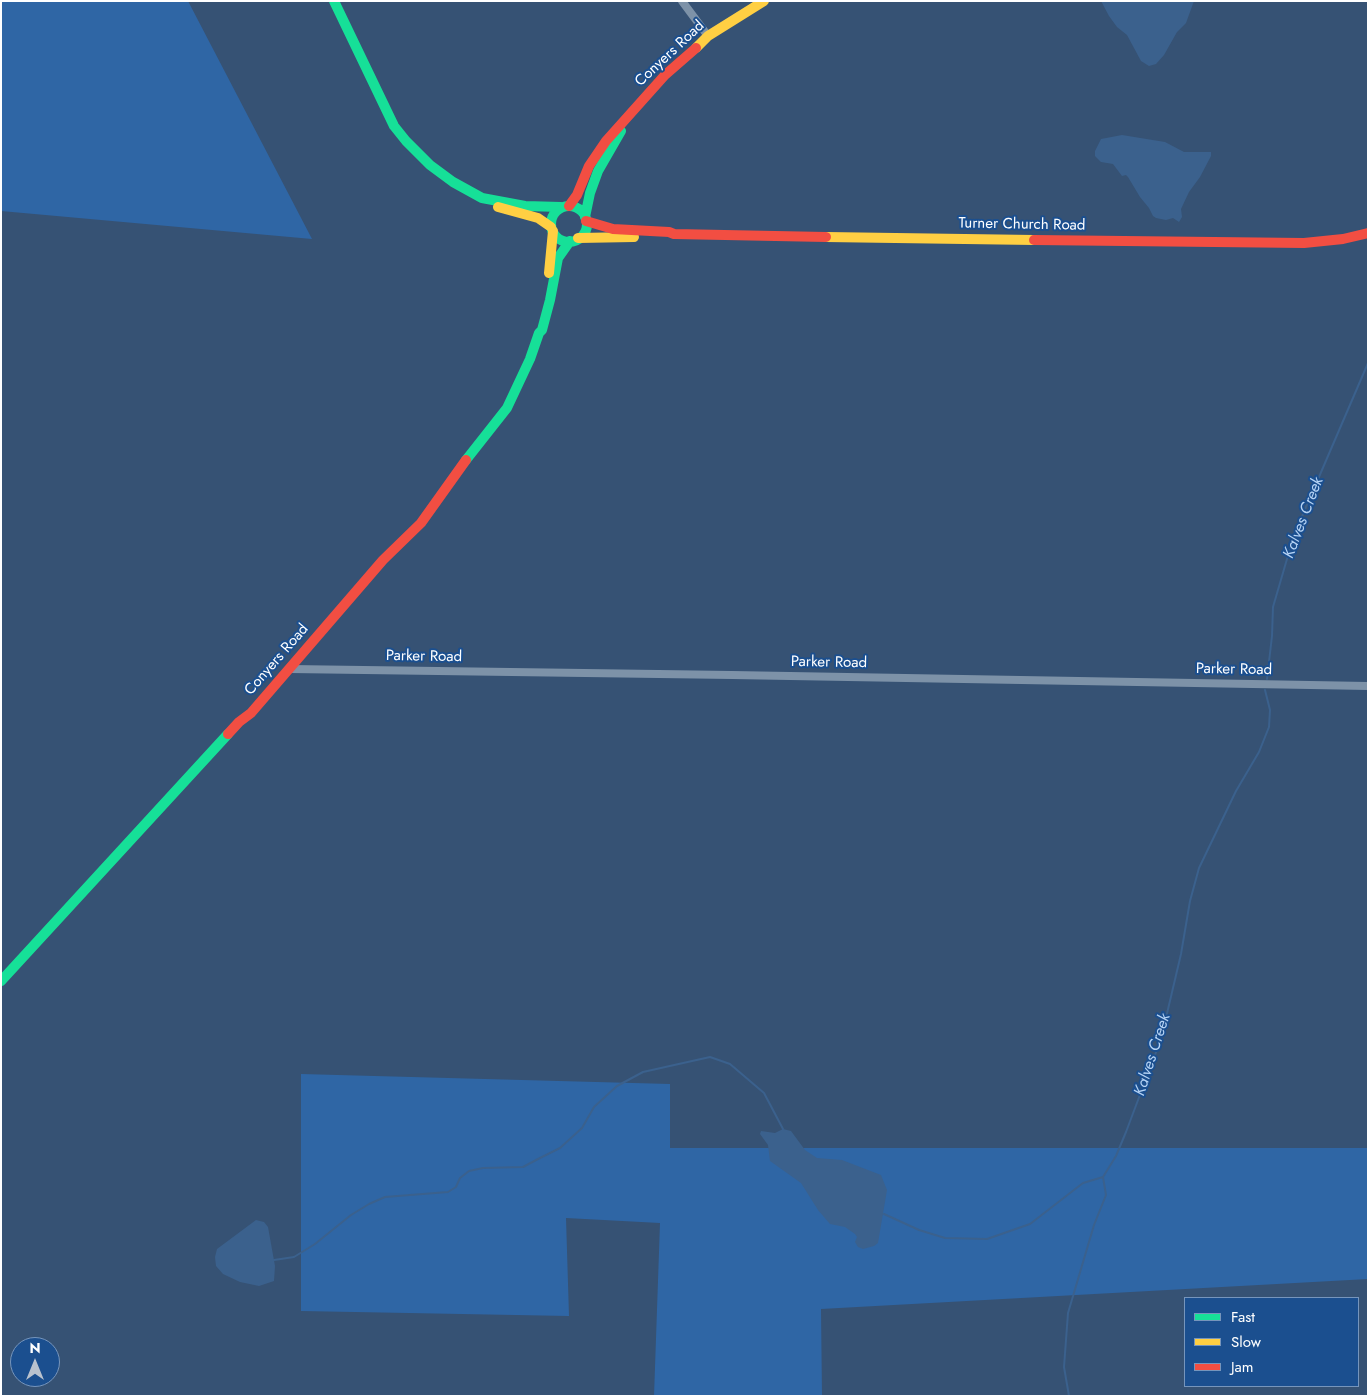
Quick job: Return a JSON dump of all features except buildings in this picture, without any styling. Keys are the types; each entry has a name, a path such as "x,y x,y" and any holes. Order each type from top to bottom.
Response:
{"main road":[{"path":"334,1 394,126 406,141 440,174 482,198 525,206 565,206 578,209 585,219 584,232 574,240 560,239 552,229 538,218 486,203 482,198"},
{"name":"Conyers Road","path":"565,206 577,195 587,171 623,120 628,118 665,75 685,59 708,36 764,1"},
{"name":"Conyers Road","path":"585,219 590,193 598,171 627,123 628,118"},
{"path":"552,229 553,216 565,206"},
{"name":"Turner Church Road","path":"585,219 612,229 669,232 674,234 1304,243 1343,239 1368,233"},
{"name":"Conyers Road","path":"539,333 537,328 547,286 552,229"},
{"name":"Turner Church Road","path":"574,240 670,236 674,234"},
{"name":"Conyers Road","path":"1,981 228,734 251,713 383,560 421,523 456,472 507,408 530,359 539,333 542,330 558,258 563,249 574,240"}],"street":[{"path":"682,1 708,36"},
{"name":"Parker Road","path":"290,669 732,674 1368,686"}],"shaded area":[{"path":"1,1 188,1 312,239 1,211"},
{"path":"1101,1 1194,1 1186,23 1177,32 1164,55 1156,64 1149,66 1141,61 1127,35 1117,27"},
{"path":"1122,135 1165,142 1184,152 1211,152 1211,156 1200,177 1189,192 1181,209 1182,217 1179,222 1173,218 1166,220 1153,216 1128,177 1126,175 1122,176 1113,164 1101,162 1095,156 1095,151 1101,139"},
{"path":"301,1074 670,1084 670,1148 1368,1148 1368,1279 821,1309 822,1396 654,1396 660,1223 566,1218 569,1316 301,1311"},
{"path":"783,1129 791,1131 805,1150 817,1158 842,1160 881,1175 887,1190 878,1243 863,1249 858,1247 855,1242 857,1237 855,1234 845,1227 830,1224 818,1210 801,1183 770,1161 768,1145 760,1134 761,1131 775,1133"},
{"path":"256,1220 264,1222 268,1227 275,1266 274,1281 259,1286 240,1282 223,1274 216,1266 215,1257 217,1249"}],"waterway":[{"name":"Kalves Creek","path":"1267,679 1273,607 1294,535 1368,363"},
{"name":"Kalves Creek","path":"1069,1396 1064,1367 1068,1313 1094,1225 1106,1195 1103,1177 1116,1156 1161,1039 1181,954 1190,901 1199,868 1236,791 1259,752 1269,727 1270,710 1265,690"},
{"path":"274,1260 294,1257 315,1244 351,1215 385,1197 448,1192 456,1187 460,1178 469,1171 483,1168 523,1167 560,1148 582,1128 594,1107 617,1086 643,1072 710,1057 730,1064 764,1093 783,1129"},
{"path":"884,1214 919,1230 945,1238 987,1239 1030,1224 1083,1183 1103,1177"}],"traffic: fast":[{"path":"334,1 394,126 430,165 453,182 482,198 525,206 561,207"},
{"path":"585,217 590,193 598,171 621,131"},
{"path":"569,206 581,212 587,224 581,236 569,242 557,236 551,224 557,212 569,206"},
{"path":"466,460 507,408 530,359 539,333 542,330 558,258 570,241"},
{"path":"1,981 228,734"}],"traffic: slow":[{"path":"696,48 708,36 764,1"},
{"path":"498,207 538,218 551,227"},
{"path":"549,273 553,231"},
{"path":"578,238 634,237"},
{"path":"826,237 1034,240"}],"traffic: jam":[{"path":"569,206 577,195 589,166 606,141 665,75 696,48"},
{"path":"586,221 613,229 669,232 674,234 826,237"},
{"path":"1034,240 1304,243 1343,239 1368,233"},
{"path":"228,734 251,713 383,560 421,523 466,460"}]}
